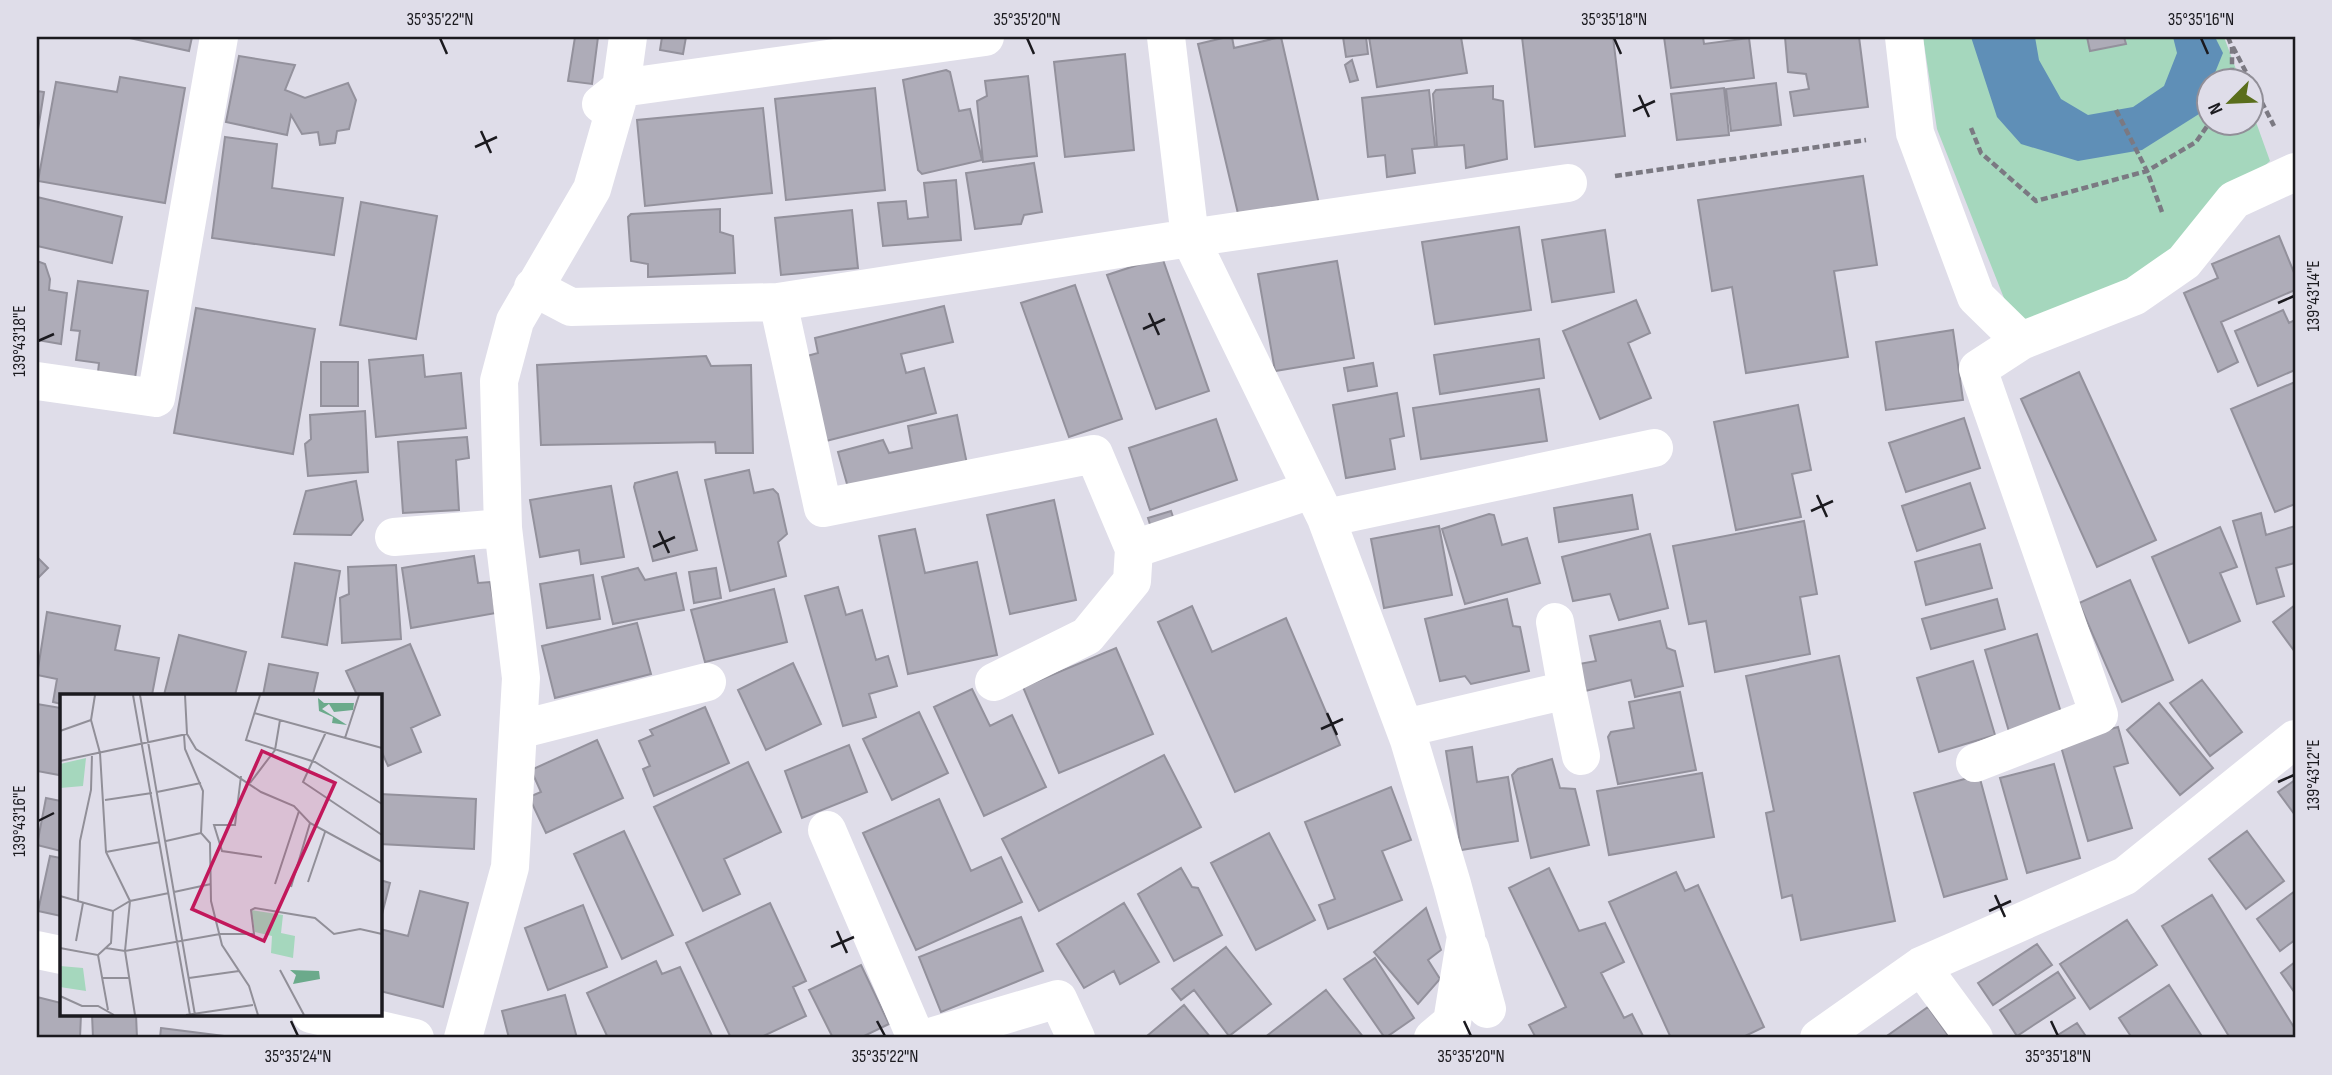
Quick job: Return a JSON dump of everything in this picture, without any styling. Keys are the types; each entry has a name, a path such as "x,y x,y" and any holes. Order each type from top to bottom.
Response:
{"street":[{"path":"37,381 156,398 219,37"},
{"path":"463,1038 510,867 521,678 503,528 499,381 515,321 592,188 607,99 628,37"},
{"path":"607,99 985,37"},
{"path":"1166,37 1190,238 1318,503 1405,728 1487,1009"},
{"path":"1904,37 1915,134 1976,297 2021,341"},
{"path":"1975,764 2099,715 1978,369 2021,341 2135,296 2183,262 2234,200 2295,172"},
{"path":"533,287 571,307 778,302 1568,183"},
{"path":"778,302 823,508 1094,454 1134,549 1132,580 1087,636 994,682"},
{"path":"1134,549 1318,503 1654,448"},
{"path":"394,537 503,528"},
{"path":"1555,622 1581,756"},
{"path":"518,730 707,682"},
{"path":"1405,728 1567,690"},
{"path":"1819,1038 1921,966 2125,876 2295,739"},
{"path":"827,830 916,1038"},
{"path":"1433,1038 1452,1022 1466,936"},
{"path":"37,950 60,955"},
{"path":"1921,966 1974,1038"},
{"path":"927,1038 1058,999 1076,1038"},
{"path":"320,1016 415,1038"}],"path":[{"path":"2228,37 2242,66"},
{"path":"2232,47 2232,66"},
{"path":"2116,110 2147,171"},
{"path":"1967,120 1981,153 2036,201 2147,171 2196,142 2200,136"},
{"path":"1568,183 1915,134"}],"green space":[{"path":"1923,37 2224,37 2235,66 2196,66 2196,136 2261,136 2270,161 2143,275 2021,341 1937,129"}],"water":[{"path":"1971,37 2035,37 2039,60 2061,99 2088,115 2133,107 2164,86 2177,53 2173,37 2215,37 2223,53 2218,66 2196,66 2196,116 2142,150 2078,161 2021,144 1997,117"}],"building":[{"path":"125,37 192,37 189,51"},
{"path":"575,37 598,37 592,84 568,81"},
{"path":"662,37 686,37 683,54 660,50"},
{"path":"1232,37 1234,48 1281,37 1319,204 1240,222 1198,44"},
{"path":"1343,37 1366,37 1368,54 1346,57"},
{"path":"1369,37 1461,37 1467,73 1377,87"},
{"path":"1522,37 1613,37 1625,136 1535,147"},
{"path":"1664,37 1703,37 1704,44 1749,38 1754,78 1671,88"},
{"path":"1785,37 1859,37 1868,107 1794,116 1790,92 1809,89 1806,74 1788,72"},
{"path":"2087,37 2124,37 2126,44 2090,51"},
{"path":"1125,54 1134,150 1065,157 1054,62"},
{"path":"239,56 295,65 285,90 305,98 348,83 356,100 349,129 337,131 335,143 320,145 318,132 302,134 291,115 287,135 226,122"},
{"path":"1352,60 1358,80 1350,82 1345,65"},
{"path":"946,70 950,72 959,111 970,109 982,160 922,174 918,170 903,80"},
{"path":"1028,76 1037,156 983,162 977,101 987,96 985,81"},
{"path":"120,77 185,88 165,203 38,181 56,82 117,92"},
{"path":"1776,83 1781,125 1731,131 1726,89"},
{"path":"1493,86 1493,99 1503,101 1507,159 1466,168 1464,145 1437,147 1433,94 1436,90"},
{"path":"875,88 885,190 786,200 775,99"},
{"path":"1724,88 1729,135 1677,140 1671,94"},
{"path":"1429,90 1435,147 1412,149 1415,173 1387,177 1385,155 1368,157 1362,98"},
{"path":"37,91 44,92 37,136"},
{"path":"763,108 772,193 645,206 637,120"},
{"path":"225,137 277,144 272,188 343,198 334,255 212,238"},
{"path":"1034,163 1042,212 1024,215 1021,224 975,229 966,173"},
{"path":"1863,176 1877,265 1834,271 1848,357 1746,373 1732,287 1712,291 1698,200"},
{"path":"956,180 961,240 883,246 878,203 906,201 908,219 928,217 924,183"},
{"path":"37,197 122,217 112,263 37,246"},
{"path":"361,202 437,216 416,339 340,325"},
{"path":"720,209 720,232 733,236 735,273 648,277 648,264 631,261 628,217 631,214"},
{"path":"852,210 858,268 781,275 775,218"},
{"path":"1519,227 1531,310 1435,324 1422,242"},
{"path":"1605,230 1614,292 1552,302 1542,240"},
{"path":"2279,236 2295,275 2295,290 2221,322 2238,362 2218,372 2184,293 2218,278 2212,264"},
{"path":"1162,257 1209,391 1156,409 1107,275"},
{"path":"37,261 45,264 50,279 49,290 67,293 61,344 37,340"},
{"path":"1337,261 1354,358 1275,371 1258,274"},
{"path":"78,281 148,291 135,378 98,372 99,363 76,360 80,331 71,330"},
{"path":"1075,285 1122,419 1069,437 1021,303"},
{"path":"1636,300 1650,333 1628,343 1651,398 1600,419 1563,331"},
{"path":"944,306 953,342 901,354 906,373 924,368 936,413 826,441 807,356 818,353 815,338"},
{"path":"196,308 315,329 293,454 174,433"},
{"path":"2283,310 2289,323 2295,320 2295,370 2258,386 2235,331"},
{"path":"1953,330 1963,400 1886,410 1876,342"},
{"path":"1539,339 1544,378 1440,394 1434,355"},
{"path":"423,355 425,377 461,373 466,428 376,437 369,360"},
{"path":"706,356 711,366 751,365 753,453 716,453 715,442 541,445 537,365"},
{"path":"321,362 358,362 358,406 321,406"},
{"path":"1373,363 1377,386 1348,391 1344,368"},
{"path":"2079,372 2156,540 2097,567 2021,399"},
{"path":"2295,382 2295,504 2275,512 2231,409"},
{"path":"1539,389 1547,441 1421,459 1413,408"},
{"path":"1397,393 1404,436 1390,439 1395,469 1346,478 1333,405"},
{"path":"1798,405 1811,470 1792,474 1801,517 1736,530 1714,422"},
{"path":"365,411 368,472 308,476 305,444 311,439 310,415"},
{"path":"957,415 967,464 849,491 838,452 883,440 889,453 912,448 908,426"},
{"path":"1964,418 1980,468 1906,492 1889,443"},
{"path":"1216,419 1237,480 1150,510 1129,448"},
{"path":"467,437 469,458 456,460 459,510 403,513 398,442"},
{"path":"749,470 754,493 773,489 778,494 787,534 778,542 786,576 730,591 705,480"},
{"path":"677,472 697,550 653,561 635,483"},
{"path":"356,481 363,520 351,535 294,534 306,491"},
{"path":"1970,483 1985,528 1917,551 1902,506"},
{"path":"611,486 624,557 581,564 579,550 540,557 530,500"},
{"path":"1632,495 1638,529 1559,542 1554,508"},
{"path":"1054,500 1076,600 1010,614 987,515"},
{"path":"1171,511 1176,526 1153,534 1148,518"},
{"path":"2261,513 2266,535 2295,526 2295,563 2276,568 2284,596 2257,604 2233,521"},
{"path":"1489,514 1494,515 1502,545 1527,538 1540,583 1465,604 1442,529"},
{"path":"1804,521 1817,594 1800,597 1810,654 1715,672 1706,621 1689,624 1673,546"},
{"path":"1439,526 1452,595 1384,608 1371,539"},
{"path":"2220,527 2237,567 2220,573 2240,621 2189,643 2152,557"},
{"path":"915,529 925,573 977,562 997,655 908,674 879,536"},
{"path":"1650,534 1668,608 1619,620 1610,594 1573,601 1562,557"},
{"path":"1980,544 1992,588 1926,605 1915,562"},
{"path":"474,556 478,583 490,582 496,613 411,628 402,568"},
{"path":"37,557 48,568 37,579"},
{"path":"295,563 340,571 327,645 282,637"},
{"path":"396,565 401,639 342,643 340,598 349,594 348,567"},
{"path":"638,568 645,580 676,573 684,610 613,624 602,577"},
{"path":"716,568 721,598 694,603 689,572"},
{"path":"593,575 600,619 547,628 540,584"},
{"path":"2130,580 2173,680 2122,702 2079,603"},
{"path":"838,587 846,615 862,610 876,660 888,656 897,686 869,694 876,717 843,726 805,596"},
{"path":"774,589 787,642 705,662 691,610"},
{"path":"1507,599 1513,626 1520,627 1529,671 1471,684 1465,676 1440,681 1425,619"},
{"path":"1997,599 2005,629 1931,649 1922,619"},
{"path":"2295,605 2295,652 2273,622"},
{"path":"1192,606 1212,652 1286,618 1340,745 1235,792 1158,622"},
{"path":"47,612 120,626 115,650 159,658 152,694 60,694 60,704 53,702 57,679 37,675"},
{"path":"1660,621 1667,648 1675,651 1683,686 1635,697 1631,680 1585,691 1579,664 1596,661 1590,636"},
{"path":"637,623 651,674 555,698 542,646"},
{"path":"2037,634 2063,719 2010,735 1985,650"},
{"path":"179,635 246,652 235,694 164,694"},
{"path":"410,644 440,715 411,728 421,752 388,766 382,752 382,694 357,694 346,671"},
{"path":"1116,648 1153,734 1059,773 1023,687"},
{"path":"1839,656 1895,921 1801,940 1792,895 1782,898 1766,813 1774,811 1746,676"},
{"path":"1973,661 1995,735 1939,752 1917,678"},
{"path":"793,663 821,724 766,750 738,690"},
{"path":"269,664 318,673 313,694 263,694"},
{"path":"2202,680 2242,732 2210,756 2170,703"},
{"path":"972,689 990,726 1012,715 1046,787 984,816 934,707"},
{"path":"1680,692 1696,770 1618,784 1608,737 1611,732 1634,728 1629,702"},
{"path":"2159,703 2213,768 2180,795 2127,730"},
{"path":"37,704 60,708 59,775 37,771"},
{"path":"705,707 729,763 654,796 643,769 650,766 639,741 653,735 650,730"},
{"path":"919,712 948,773 892,800 863,739"},
{"path":"2118,727 2128,763 2114,767 2132,828 2088,841 2060,743"},
{"path":"597,740 623,798 546,833 529,797 541,792 531,770"},
{"path":"849,745 867,792 802,818 785,771"},
{"path":"1472,747 1477,782 1508,777 1518,841 1461,850 1446,751"},
{"path":"1164,755 1201,827 1039,911 1002,839"},
{"path":"1552,759 1560,788 1575,789 1589,845 1531,858 1512,775 1518,769"},
{"path":"748,762 781,832 724,859 740,894 703,911 654,807"},
{"path":"2054,764 2080,858 2027,873 2000,778"},
{"path":"1702,773 1714,837 1609,855 1597,791"},
{"path":"1979,775 2007,879 1944,897 1914,793"},
{"path":"2295,780 2295,815 2278,792"},
{"path":"1391,787 1411,840 1382,851 1402,900 1328,929 1319,905 1335,899 1305,822"},
{"path":"382,794 476,799 474,849 382,844"},
{"path":"46,798 60,801 60,851 37,845"},
{"path":"939,799 971,871 1001,857 1022,902 916,950 863,833"},
{"path":"624,831 673,935 622,959 574,854"},
{"path":"2247,831 2284,881 2246,909 2209,859"},
{"path":"1269,833 1315,920 1256,950 1211,863"},
{"path":"50,856 60,858 60,916 38,911"},
{"path":"1181,868 1192,887 1198,888 1222,935 1174,961 1138,894"},
{"path":"1549,868 1579,931 1605,923 1624,962 1601,973 1624,1018 1632,1014 1644,1038 1536,1038 1529,1025 1566,1007 1509,888"},
{"path":"1676,872 1685,891 1698,885 1764,1027 1741,1038 1671,1038 1609,902"},
{"path":"382,881 390,883 382,914"},
{"path":"420,891 468,903 443,1007 382,992 382,930 408,936"},
{"path":"2295,891 2295,940 2280,951 2257,919"},
{"path":"2212,895 2295,1029 2295,1036 2292,1038 2230,1038 2162,926"},
{"path":"770,903 806,981 793,987 806,1016 759,1038 731,1038 686,943"},
{"path":"1124,903 1159,962 1120,984 1114,971 1084,988 1057,944"},
{"path":"583,905 607,967 548,990 525,928"},
{"path":"1426,908 1441,950 1428,960 1440,979 1418,1004 1374,952"},
{"path":"1021,917 1043,971 941,1012 919,957"},
{"path":"2127,920 2157,965 2090,1009 2060,964"},
{"path":"2037,944 2052,965 1993,1005 1978,983"},
{"path":"1226,947 1271,1004 1229,1036 1194,990 1181,1000 1172,989"},
{"path":"1375,958 1414,1018 1385,1038 1344,979"},
{"path":"656,961 662,974 680,967 713,1038 608,1038 587,993"},
{"path":"2295,962 2295,993 2281,973"},
{"path":"861,965 889,1024 860,1038 833,1038 809,990"},
{"path":"2058,972 2075,998 2017,1036 2000,1010"},
{"path":"2169,985 2203,1038 2132,1038 2119,1018"},
{"path":"1326,990 1364,1038 1264,1038"},
{"path":"565,995 577,1038 509,1038 502,1011"},
{"path":"37,997 60,1003 60,1016 81,1016 80,1038 37,1038"},
{"path":"1184,1005 1211,1038 1148,1038 1147,1036"},
{"path":"1928,1007 1950,1038 1884,1038"},
{"path":"92,1016 136,1016 137,1038 93,1038"},
{"path":"2077,1023 2087,1038 2053,1038"},
{"path":"161,1028 240,1038 160,1038"}]}
